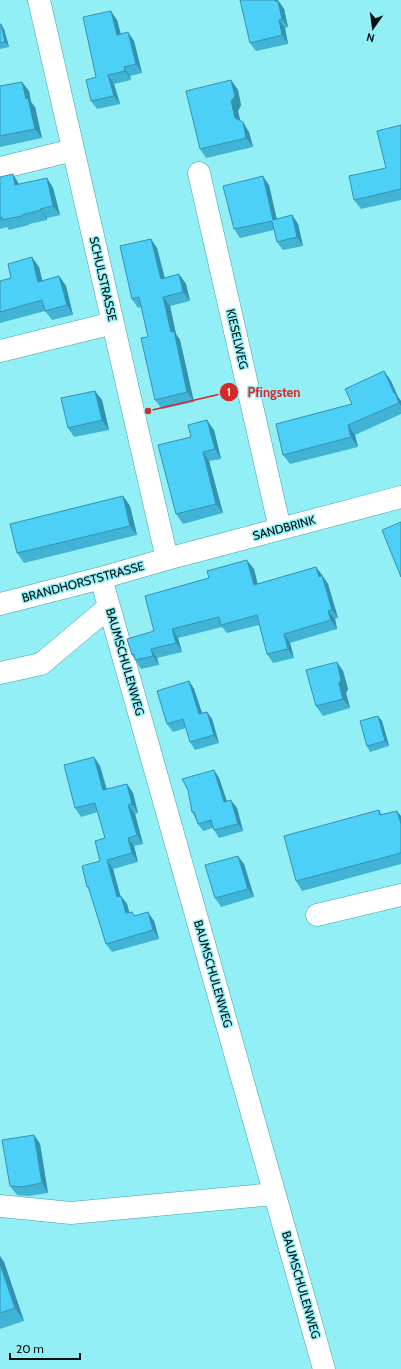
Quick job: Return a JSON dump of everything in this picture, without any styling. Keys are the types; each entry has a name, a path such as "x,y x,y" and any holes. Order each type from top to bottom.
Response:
{"street":[{"name":"SCHULSTRASSE","path":"39,0 167,559"},
{"path":"0,168 73,150"},
{"name":"KIESELWEG","path":"199,173 280,529"},
{"path":"0,351 113,323"},
{"name":"SANDBRINK","path":"167,559 401,497"},
{"name":"BRANDHORSTSTRASSE","path":"0,604 167,559"},
{"name":"BAUMSCHULENWEG","path":"101,578 324,1369"},
{"path":"0,673 41,664 109,607"},
{"path":"317,914 401,895"},
{"path":"0,1206 71,1213 274,1194"}],"building":[{"path":"240,0 278,1 282,19 279,20 282,35 250,43"},
{"path":"111,11 117,35 128,32 136,64 124,67 125,71 108,75 114,96 91,101 86,80 96,77 83,17"},
{"path":"0,24 5,42 0,43"},
{"path":"231,80 235,96 231,101 235,118 243,122 246,138 200,149 186,91"},
{"path":"22,82 26,99 28,98 35,129 0,136 0,86"},
{"path":"401,125 401,189 354,200 349,176 386,168 377,131"},
{"path":"13,174 15,185 47,178 53,206 22,216 2,220 2,217 0,218 0,177"},
{"path":"263,176 273,220 292,215 297,237 277,242 272,221 234,229 223,186"},
{"path":"151,239 161,279 179,274 183,292 163,297 171,332 174,331 187,392 155,400 141,338 148,337 139,297 132,299 120,246"},
{"path":"32,257 38,282 59,276 67,305 45,311 42,300 0,312 0,281 11,278 8,264"},
{"path":"384,371 399,403 348,425 351,437 283,455 276,424 352,404 345,389"},
{"path":"95,391 102,420 68,428 61,398"},
{"path":"207,420 215,449 203,452 216,504 176,514 158,445 191,437 188,425"},
{"path":"123,496 130,526 17,553 10,524"},
{"path":"401,522 401,577 382,530"},
{"path":"247,560 254,585 316,567 319,577 322,575 332,610 328,611 331,620 284,634 288,649 267,654 257,615 221,625 219,617 172,629 176,643 151,649 153,656 135,660 134,654 132,655 127,639 154,631 145,596 209,578 207,571"},
{"path":"337,662 341,680 339,684 343,699 316,706 306,670"},
{"path":"189,681 199,714 207,712 214,735 190,742 183,719 167,724 157,691"},
{"path":"378,716 385,741 367,746 360,721"},
{"path":"94,757 103,790 127,784 132,804 128,805 137,835 128,838 132,853 107,860 117,897 121,896 126,913 132,912 134,916 148,912 153,930 106,944 88,886 87,887 82,866 100,861 95,841 105,838 95,803 75,808 64,765"},
{"path":"214,770 224,802 231,800 238,824 214,830 211,820 198,824 194,812 192,812 188,790 182,779"},
{"path":"379,810 380,815 397,811 401,824 401,853 296,881 284,836"},
{"path":"238,856 248,889 215,898 205,865"},
{"path":"34,1135 42,1183 21,1187 10,1186 2,1140"},
{"path":"0,1264 15,1308 0,1313"}],"place":[{"name":"Pfingsten","path":"148,411"}]}
